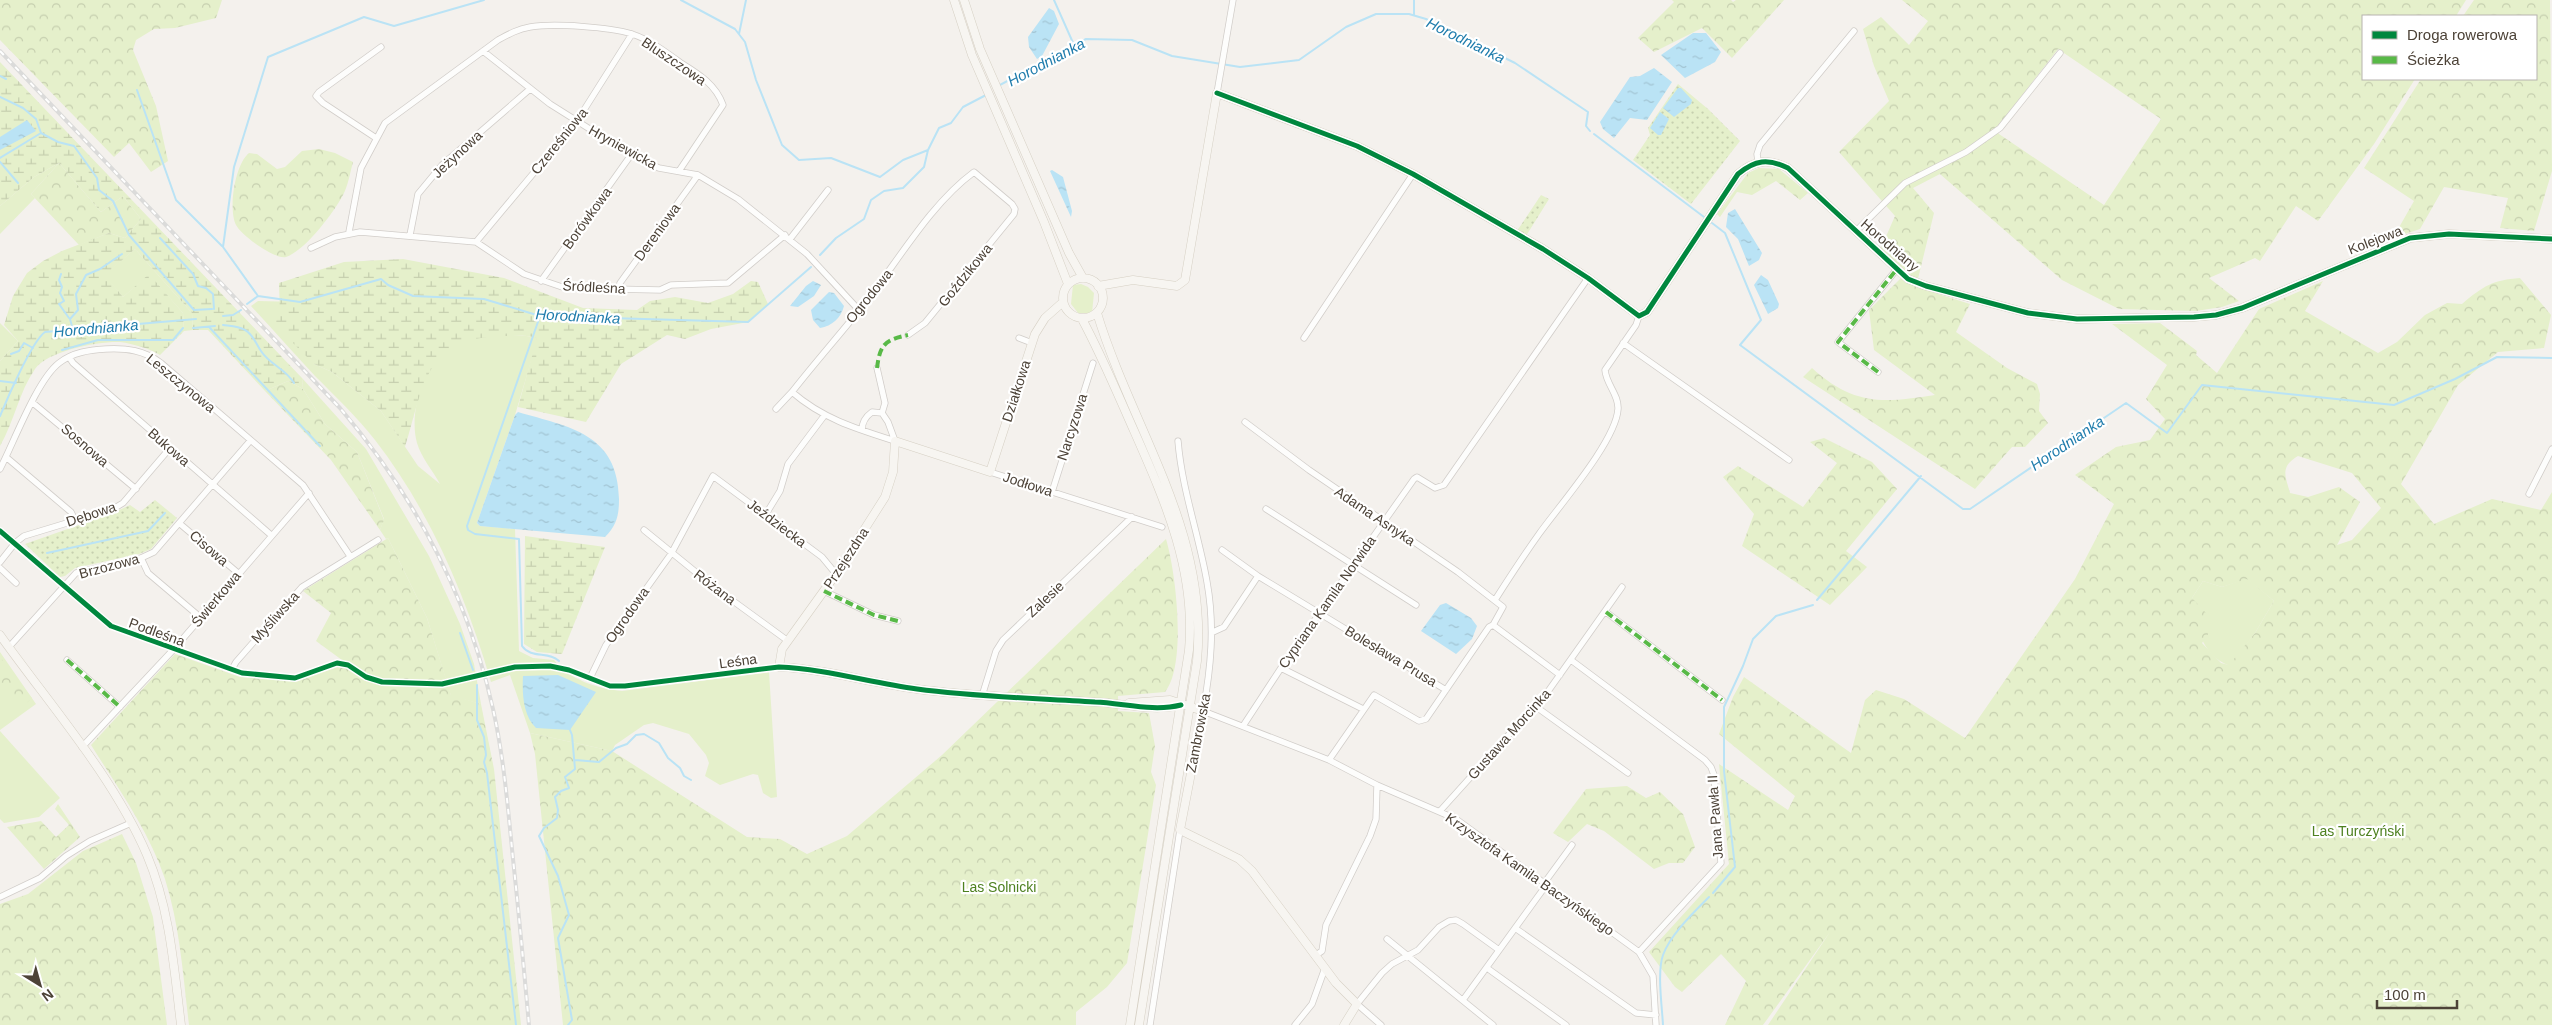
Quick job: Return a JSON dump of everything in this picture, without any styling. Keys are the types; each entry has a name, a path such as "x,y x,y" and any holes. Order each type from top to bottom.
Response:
{"street":[{"path":"954,0 964,34 1068,284"},
{"path":"964,0 1002,101 1069,253 1083,278"},
{"path":"1098,286 1133,280 1178,286 1185,280 1233,0"},
{"name":"Bluszczowa","path":"349,232 361,168 376,138 390,119 483,51 515,31 536,26 574,27 632,34 644,39 702,76 719,95 723,105 679,171"},
{"path":"1494,600 1604,443 1616,420 1618,408 1616,398 1606,378 1605,370 1738,174 1758,161 1757,154 1760,146 1854,31"},
{"name":"Czereśniowa","path":"476,242 577,121 632,34"},
{"path":"376,138 323,103 316,96 382,47"},
{"name":"Hryniewicka","path":"483,51 530,89 631,155 659,168 698,176 738,199 808,254 858,309"},
{"path":"1856,231 1905,183 1966,152 2000,128 2060,53"},
{"name":"Jeżynowa","path":"410,236 418,194 442,165 530,89"},
{"path":"1217,93 1358,146 1413,174 1534,244 1643,314"},
{"name":"Borówkowa","path":"542,281 631,155"},
{"name":"Horodniany","path":"1758,161 1770,160 1788,168 1908,279 1926,286 2046,317 2077,319 2201,316 2230,312 2273,295"},
{"name":"Ogrodowa","path":"776,409 867,300 920,228 964,179 974,172 1015,209"},
{"path":"1304,338 1413,174"},
{"name":"Dereniowa","path":"619,289 620,283 698,176"},
{"name":"Śródleśna","path":"310,248 349,232 410,236 476,242 509,265 542,281 565,288 660,290 671,285 728,283 788,237 828,190"},
{"name":"Goździkowa","path":"908,334 925,323 1014,214 1015,209"},
{"name":"Kolejowa","path":"2273,295 2410,238 2449,234 2552,239"},
{"path":"1878,372 1838,342 1897,269"},
{"path":"1103,296 1098,286 1089,279 1083,278 1068,284 1063,292 1063,302 1067,311 1074,317 1082,319 1097,313 1103,296 1122,282"},
{"name":"Cypriana Kamila Norwida","path":"1243,726 1319,613 1414,479 1419,478 1435,488 1444,485 1588,278"},
{"name":"Działkowa","path":"990,472 1039,325 1063,302"},
{"path":"1050,314 1067,311"},
{"path":"1097,313 1109,348 1160,468 1178,529"},
{"path":"1082,319 1101,354 1178,529"},
{"path":"1019,338 1032,343"},
{"path":"1623,343 1789,460"},
{"name":"Leszczynowa","path":"0,470 51,370 69,357 90,350 127,349 151,356 309,493"},
{"name":"Bukowa","path":"69,357 73,363 271,535"},
{"name":"Narcyzowa","path":"1052,492 1093,363"},
{"path":"877,368 885,403 882,414"},
{"path":"766,514 780,491 788,464 824,416 792,392"},
{"name":"Sosnowa","path":"33,403 136,489"},
{"path":"862,430 867,416 872,412 882,414 888,422 894,441"},
{"name":"Jodłowa","path":"824,416 847,427 862,430 1162,528"},
{"name":"Adama Asnyka","path":"1245,422 1309,470 1501,604 1502,611 1493,625"},
{"name":"Brzozowa","path":"9,647 76,573 141,558 154,552 250,441"},
{"name":"Przejezdna","path":"779,667 780,655 788,641 836,574 889,489 893,472 894,441"},
{"name":"Zambrowska","path":"1150,1025 1180,830 1210,667 1212,632 1208,584 1184,489 1178,441"},
{"name":"Dębowa","path":"0,562 15,543 24,536 113,509 123,503 170,448"},
{"path":"2529,494 2552,449"},
{"path":"6,457 71,512 75,520"},
{"name":"Ogrodowa","path":"590,678 606,645 671,554 713,476"},
{"name":"Jeździecka","path":"713,476 822,557 836,574"},
{"path":"309,493 350,556"},
{"name":"Świerkowa","path":"82,747 173,650 309,493"},
{"path":"1266,509 1416,605"},
{"name":"Zalesie","path":"982,696 996,651 1003,640 1132,518"},
{"name":"Cisowa","path":"179,522 238,573"},
{"name":"Zambrowska","path":"1130,1025 1189,650 1190,619 1185,570 1178,529"},
{"name":"Zambrowska","path":"1139,1025 1197,661 1199,609 1192,563 1178,529"},
{"name":"Podleśna","path":"0,530 111,626 242,674 294,678 338,663"},
{"name":"Różana","path":"644,530 671,554 788,641"},
{"name":"Myśliwska","path":"232,669 294,594 350,556 378,540"},
{"name":"Bolesława Prusa","path":"1222,550 1258,576 1446,690"},
{"path":"141,558 148,573 200,617"},
{"path":"0,568 16,582"},
{"path":"1212,632 1224,626 1258,576"},
{"name":"Gustawa Morcinka","path":"1440,811 1535,706 1573,658 1622,587"},
{"path":"824,591 874,615 898,621"},
{"path":"1606,612 1722,700"},
{"path":"1329,760 1374,695 1419,721 1426,719 1489,627 1493,625 1560,675"},
{"path":"0,635 108,781 132,824 151,865 168,925 181,1025"},
{"name":"Jana Pawła II","path":"1573,658 1705,760 1711,767 1714,775 1721,863 1639,952"},
{"path":"67,660 120,707"},
{"name":"Leśna","path":"338,663 348,665 366,677 382,682 442,684 515,666 550,666 570,670 610,686 625,686 779,667 803,669 916,689 982,696 1124,704"},
{"path":"1281,668 1364,709"},
{"name":"Krzysztofa Kamila Baczyńskiego","path":"1124,704 1165,708 1181,705 1203,711 1329,760 1377,785 1456,819 1639,952 1653,976 1656,1025"},
{"path":"1535,706 1628,773"},
{"path":"1316,955 1322,951 1326,925 1370,836 1376,819 1377,785"},
{"path":"0,897 36,882 66,856 90,841 132,824"},
{"path":"1180,830 1239,859 1246,865 1325,968 1357,1004 1380,1025"},
{"path":"1463,1000 1572,845"},
{"path":"1344,1025 1357,1004 1382,973 1418,950 1439,927 1449,921 1463,924 1499,950"},
{"path":"1515,928 1636,1013 1656,1016"},
{"path":"1387,939 1494,1025"},
{"path":"1295,1025 1312,1004 1325,968"},
{"path":"1487,968 1566,1025"}],"green space":[{"path":"0,0 222,0 216,18 175,28 154,29 136,40 133,50 156,106 168,161 151,172 129,143 114,157 0,40"},
{"path":"1672,0 1731,0 1733,2 1736,0 1784,0 1732,58 1702,28 1654,52 1638,38 1674,2"},
{"path":"1902,0 2466,0 2457,15 2362,15 2362,80 2414,80 2374,144 2318,221 2296,206 2260,261 2255,258 2209,278 2239,301 2222,307 2196,311 2119,309 2062,280 1940,174 1913,188 1934,213 1916,287 1970,304 1956,332 2007,368 2037,384 2040,394 2039,411 2048,423 2025,447 2012,447 1975,489 1803,377 1812,368 1842,389 1870,399 1900,400 1935,395 1874,350 1869,310 1906,273 1881,248 1895,216 1839,152 1889,101 1874,66 1863,29 1881,17 1909,45 1928,21","holes":["2058,49 2161,119 2104,205 1999,134 1996,129"]},
{"path":"2474,0 2550,0 2552,171 2534,231 2500,228 2508,198 2444,187 2420,229 2393,238 2414,201 2364,168 2420,80 2537,80 2537,15 2464,15"},
{"path":"0,62 302,378 303,389 288,381 265,391 208,330 193,330 192,313 135,249 105,275 123,297 149,274 183,313 184,331 160,355 136,345 111,342 74,348 50,357 35,369 29,378 0,446 0,361 18,341 4,325 13,296 27,273 43,261 62,251 109,233 125,238 141,219 123,196 101,212 59,163 34,177 0,206"},
{"path":"1678,84 1708,109 1740,141 1691,204 1633,160 1650,135 1648,128"},
{"path":"319,149 335,153 353,162 348,184 326,221 302,247 286,257 274,255 251,240 236,225 233,198 240,167 249,153 257,154 277,169 285,167 302,151"},
{"path":"59,163 31,194 35,198 0,234 0,206 34,177"},
{"path":"59,163 101,212 123,196 141,219 125,238 109,233 79,245 31,194"},
{"path":"1759,168 1779,169 1808,193 1800,200 1776,181 1752,195 1737,192 1720,217 1717,214 1748,173"},
{"path":"1541,195 1549,199 1526,236 1517,231"},
{"path":"135,249 192,313 193,330 184,331 183,313 149,275 123,297 104,275"},
{"path":"403,259 504,278 583,308 637,310 650,301 675,297 708,303 733,294 751,281 758,282 768,304 748,322 711,329 685,339 667,335 621,364 586,422 518,407 537,338 509,336 468,340 451,348 438,359 429,374 422,390 405,447 381,411 332,372 314,364 279,329 276,321 280,315 279,283 344,262"},
{"name":"Las Turczyński","path":"2520,278 2551,315 2544,348 2498,352 2458,385 2401,484 2434,524 2492,499 2541,510 2552,492 2552,1025 1768,1025 1830,932 1763,1025 1725,1025 1746,981 1721,954 1682,992 1675,987 1649,952 1729,864 1719,764 1788,810 1795,796 1719,734 1733,697 1744,677 1851,753 1865,700 1876,690 1904,699 1965,738 2075,579 2114,504 2075,475 2116,447 2150,440 2165,419 2146,399 2167,365 2112,324 2160,323 2197,351 2196,355 2217,373 2259,309 2323,281 2305,311 2378,353 2397,342 2425,315 2447,303 2462,304 2495,282","holes":["2298,456 2352,473 2381,508 2352,540 2337,545 2360,502 2339,487 2308,497 2290,493 2285,472 2288,464","2247,579 2274,601 2255,633 2229,665 2221,663 2202,643 2208,635 2207,614 2192,598 2203,581 2222,587"]},
{"path":"1081,284 1088,287 1094,293 1092,313 1078,313 1071,304 1073,285"},
{"path":"258,301 300,302 314,364 332,372 381,411 418,466 440,484 421,453 415,430 417,402 421,388 435,362 454,344 472,338 507,335 538,338 515,415 477,523 480,526 515,529 519,651 533,658 554,660 567,673 584,682 622,691 769,672 777,797 771,798 763,793 758,775 753,774 720,785 705,776 709,763 706,755 689,734 653,723 644,725 615,745 612,751 530,733 510,675 491,682 458,586 429,525 395,467 375,440 346,407 251,306"},
{"path":"0,323 18,341 0,361"},
{"path":"302,378 366,449 429,556 460,624 474,664 481,704 451,696 427,618 388,538 386,539 380,530 384,519 357,452 325,424 303,389"},
{"path":"288,381 303,389 325,424 357,452 384,520 380,530 331,460 265,391"},
{"path":"1824,438 1872,462 1897,489 1846,551 1867,567 1830,605 1742,546 1754,514 1723,477 1738,466 1803,507 1837,463 1810,442"},
{"path":"155,500 177,518 151,549 139,554 75,568 65,576 60,577 25,544 113,513 130,505 140,512"},
{"path":"525,536 605,547 562,654 537,652 524,644"},
{"path":"388,538 427,618 451,695 481,704 494,769 521,1025 189,1025 178,933 165,879 142,827 91,745 175,654 240,677 298,681 346,663 316,641 331,613 303,591"},
{"name":"Las Solnicki","path":"1166,539 1173,573 1178,618 1176,661 1172,679 1165,692 1118,696 1118,711 1149,713 1155,746 1151,772 1156,785 1127,963 1107,987 1076,1012 1076,1025 563,1025 535,754 530,733 612,751 747,837 780,839 807,854 847,836 942,755"},
{"path":"2247,578 2274,601 2255,633 2230,666 2220,661 2206,647 2198,629 2192,598 2203,581 2222,587"},
{"path":"0,652 36,704 0,730"},
{"path":"0,657 32,698 24,705 0,692"},
{"path":"0,731 60,798 39,817 4,823 0,819"},
{"path":"1627,786 1646,798 1660,792 1683,814 1695,847 1683,863 1669,863 1654,869 1604,831 1587,824 1568,842 1553,833 1586,789"},
{"path":"58,804 80,837 44,869 7,827 41,821 56,837 69,825 55,809"},
{"path":"122,834 136,863 153,917 167,1025 0,1025 0,904 28,894 83,851"}],"water":[{"path":"1049,8 1054,11 1059,24 1042,56 1037,59 1029,47 1028,37"},
{"path":"1693,33 1706,33 1721,52 1715,62 1685,78 1661,55"},
{"path":"1654,68 1672,82 1647,120 1630,118 1614,138 1603,129 1600,122 1630,77 1640,76"},
{"path":"1678,88 1681,88 1692,100 1691,104 1674,117 1663,108"},
{"path":"1660,112 1669,119 1661,135 1658,135 1650,128"},
{"path":"27,120 36,131 0,150 0,137"},
{"path":"1052,170 1063,177 1072,211 1071,217 1050,171"},
{"path":"1735,209 1762,253 1759,260 1749,266 1738,239 1726,227 1728,213"},
{"path":"1761,275 1768,280 1779,304 1778,308 1768,314 1754,285"},
{"path":"813,281 821,285 814,296 798,307 790,306 806,286"},
{"path":"829,292 834,293 844,306 841,314 835,321 820,328 813,320 811,310"},
{"path":"518,412 555,423 587,436 600,446 610,460 616,477 619,505 615,524 605,537 480,526 477,523 515,415"},
{"path":"1446,603 1471,618 1477,626 1472,639 1456,654 1421,631 1440,605"},
{"path":"558,675 596,692 570,730 536,728 526,711 523,697 523,676"}],"waterway":[{"path":"258,296 223,247 234,167 268,57 364,17 394,26 484,0"},
{"path":"681,0 735,29 745,42 756,80 782,145 799,160 831,158 880,177 903,160 928,150"},
{"path":"739,34 746,0"},
{"path":"1054,0 1074,45"},
{"path":"1414,0 1414,15"},
{"name":"Horodnianka","path":"998,86 1086,39 1132,40 1172,56 1240,67 1299,60 1346,27 1376,14 1409,14 1426,19 1515,63 1588,112 1586,126 1590,131"},
{"path":"0,76 6,79"},
{"path":"137,90 176,200 222,246"},
{"name":"Horodnianka","path":"820,255 836,238 864,219 871,200 884,191 903,188 924,167 928,150 939,128 951,123 963,107 986,95"},
{"path":"0,97 23,108 36,119 41,133 58,142 74,146 97,178 99,190 113,201 129,235 194,310 212,309"},
{"path":"0,158 41,133"},
{"name":"Horodnianka","path":"1594,134 1704,217"},
{"path":"0,162 18,183"},
{"name":"Horodnianka","path":"1712,223 1725,233 1761,320 1740,345 1963,509 1970,509 2126,403 2167,433 2202,385 2394,405 2455,379 2497,357 2552,358"},
{"path":"160,238 193,274 198,286 206,288 213,294 214,309"},
{"path":"73,330 70,319 78,310 76,294 86,275 100,269 122,254"},
{"name":"Horodnianka","path":"247,304 258,296 300,302 381,279 388,285 413,296 484,299 540,316 748,322 811,267"},
{"path":"61,274 59,280 62,287 60,293 64,301 59,304 69,318"},
{"name":"Horodnianka","path":"223,316 233,315 241,310"},
{"path":"540,316 467,526 468,530 475,534 519,539 522,646 530,652 550,656 559,661"},
{"name":"Horodnianka","path":"0,416 27,358 45,332 196,319"},
{"path":"223,325 234,326 248,332 265,356 294,383"},
{"path":"193,328 215,326"},
{"path":"62,350 98,340 173,340 183,328"},
{"path":"210,328 320,446"},
{"path":"11,354 19,351 24,343 33,348"},
{"path":"0,381 16,383"},
{"path":"1817,600 1921,476"},
{"path":"47,553 148,531 165,513"},
{"path":"1713,893 1735,867 1724,771 1724,707 1753,639 1776,616 1813,605"},
{"path":"460,633 473,670"},
{"path":"477,685 477,720 484,737 486,755 484,762 487,773 516,1025"},
{"path":"568,1025 572,1020 558,938 569,915 558,876 539,836 544,828 557,818 558,810 555,797 561,791 569,788 565,777 575,769 570,730"},
{"path":"575,760 599,762 616,748 627,744 636,735 644,734 659,743 668,758 680,768 684,776 691,780"},
{"path":"1663,1025 1660,980 1663,955 1666,947 1677,932 1709,897"}],"railway":[{"path":"0,51 340,408 392,476 435,549 469,627 482,667 497,727 507,802 529,1025"}],"marked path":[{"path":"1878,372 1838,342 1897,269"},
{"path":"877,368 880,353 885,344 908,335"},
{"path":"824,591 874,615 898,621"},
{"path":"1606,612 1722,700"},
{"path":"67,660 120,707"}],"cycle path":[{"path":"1217,93 1357,146 1413,174 1543,249 1588,278 1639,316 1647,312 1738,174 1744,169 1762,162 1774,163 1788,168 1908,279 1926,286 2028,313 2077,319 2216,315 2242,308 2410,238 2449,234 2552,239"},
{"path":"0,531 111,626 242,673 295,678 337,663 348,665 366,677 382,682 442,684 515,667 550,666 569,670 610,686 625,686 779,667 814,670 939,692 1160,708 1181,705"}]}
